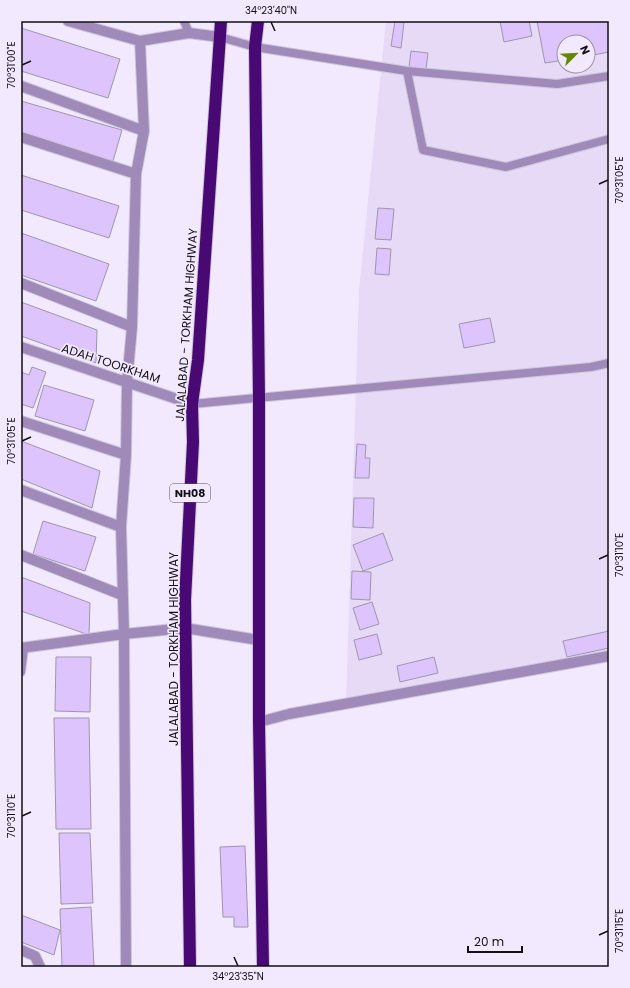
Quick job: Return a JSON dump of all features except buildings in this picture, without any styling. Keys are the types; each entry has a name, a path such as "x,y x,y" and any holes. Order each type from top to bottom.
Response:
{"highway":[{"name":"JALALABAD - TORKHAM HIGHWAY","path":"190,967 185,628 193,442 192,404 198,360 221,21"},
{"path":"258,21 255,47 260,398 258,640 263,967"}],"street":[{"path":"68,21 140,41 189,33 220,38"},
{"path":"126,967 124,634 120,527 126,455 127,382 132,327 136,174 144,131 140,41"},
{"path":"21,86 144,131"},
{"path":"21,137 136,174"},
{"path":"21,283 132,327"},
{"name":"ADAH TOORKHAM","path":"21,347 192,404"},
{"path":"21,421 126,455"},
{"path":"21,490 120,527"},
{"path":"21,555 122,595"},
{"path":"23,648 124,634 185,628 258,640"},
{"path":"259,722 289,714 609,656"},
{"path":"21,950 35,956 40,967"}],"lane":[{"path":"184,21 189,33"},
{"path":"220,38 255,47 407,71 557,84 609,76"},
{"path":"407,71 423,150 506,167 609,139"},
{"path":"192,404 591,367 609,363"},
{"path":"21,672 23,648"}],"shaded area":[{"path":"386,21 609,21 609,653 346,702 359,290"}]}
